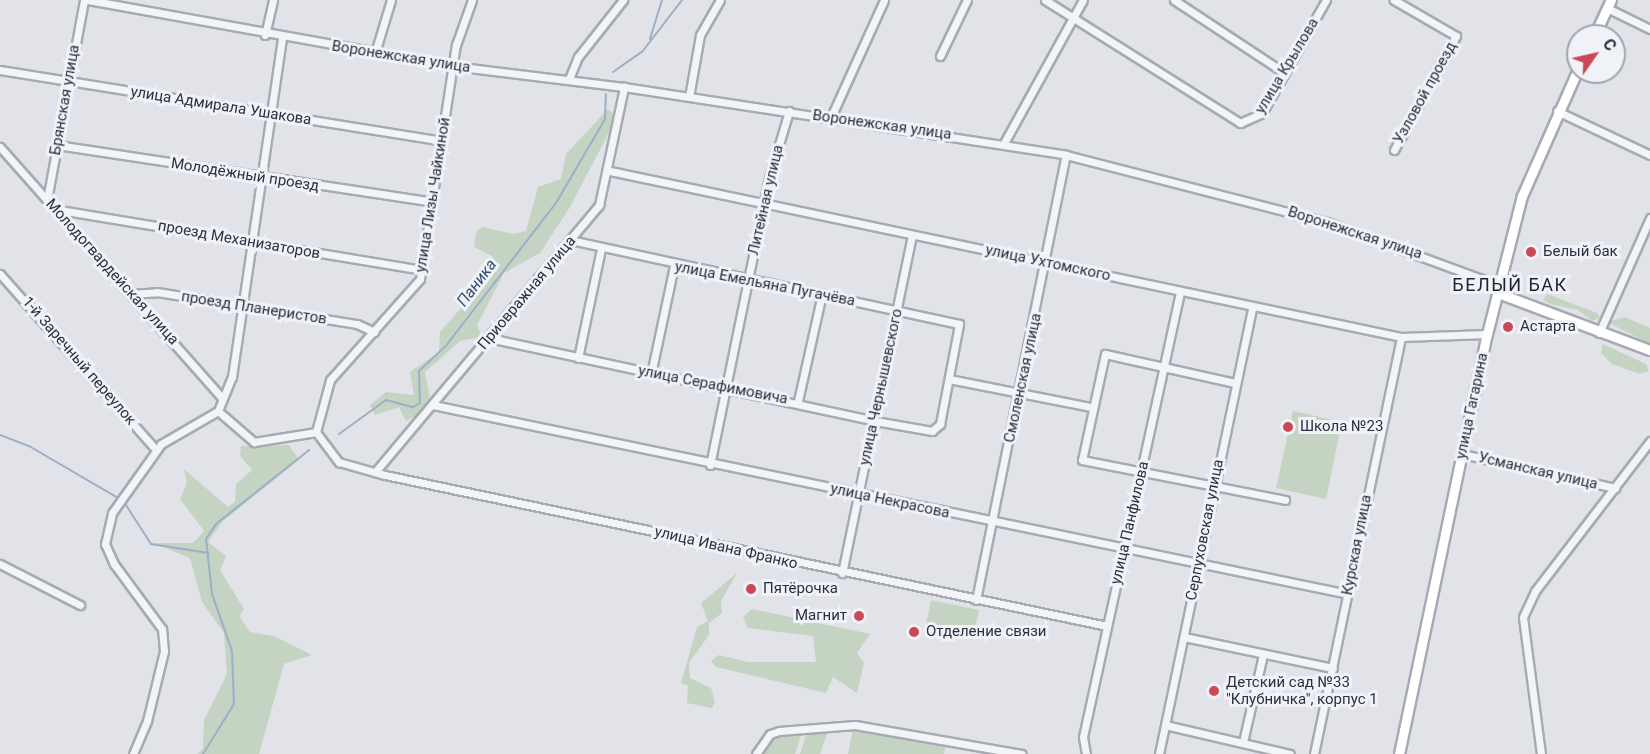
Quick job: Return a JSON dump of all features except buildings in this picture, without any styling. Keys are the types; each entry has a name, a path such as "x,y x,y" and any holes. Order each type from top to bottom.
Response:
{"main road":[{"path":"1600,24 1609,4"},
{"name":"улица Гагарина","path":"1399,754 1487,334 1528,177 1570,84"},
{"name":"Воронежская улица","path":"1498,293 1599,333 1650,350"}],"street":[{"name":"Воронежская улица","path":"86,0 282,39 453,66 569,79 831,117 1004,143 1066,155 1338,225 1482,279 1498,293"},
{"name":"Брянская улица","path":"47,200 67,81 86,0"},
{"path":"266,35 273,0"},
{"path":"375,53 391,0"},
{"name":"улица Лизы Чайкиной","path":"316,432 330,380 414,290 423,270 453,66 472,0"},
{"path":"569,79 578,57 623,0"},
{"path":"689,97 700,35 720,0"},
{"path":"831,117 884,0"},
{"path":"940,56 967,0"},
{"path":"1045,0 1073,18"},
{"path":"1004,143 1083,0"},
{"path":"1174,0 1283,72"},
{"name":"улица Крылова","path":"1073,18 1240,123 1257,119 1326,0"},
{"name":"Узловой проезд","path":"1394,0 1456,36 1394,150"},
{"path":"1609,4 1650,29"},
{"path":"133,754 147,721 164,651 162,629 105,544 112,513 156,450 218,411 232,376 282,39"},
{"name":"улица Адмирала Ушакова","path":"0,70 442,141"},
{"name":"Приовражная улица","path":"375,472 409,426 433,405 599,206 610,171 624,87"},
{"name":"Литейная улица","path":"710,465 764,205 789,111"},
{"path":"1557,111 1650,155"},
{"name":"Молодёжный проезд","path":"57,145 262,178 433,202"},
{"name":"Молодогвардейская улица","path":"0,147 222,398"},
{"name":"Смоленская улица","path":"976,600 1047,264 1066,155"},
{"name":"улица Ухтомского","path":"610,171 1252,307 1401,336 1487,334"},
{"name":"проезд Механизаторов","path":"54,209 423,270"},
{"path":"1599,333 1650,218"},
{"name":"улица Чернышевского","path":"842,573 912,236"},
{"name":"улица Емельяна Пугачёва","path":"571,240 674,266 749,279 959,324 949,379"},
{"path":"578,358 601,249"},
{"path":"651,375 674,266"},
{"name":"1-й Заречный переулок","path":"0,274 156,450"},
{"name":"улица Панфилова","path":"1086,754 1083,737 1180,291"},
{"name":"проезд Планеристов","path":"131,294 157,292 243,308 357,324 374,332"},
{"path":"798,401 822,294"},
{"name":"Серпуховская улица","path":"1159,754 1252,307"},
{"name":"Курская улица","path":"1314,754 1401,336"},
{"name":"улица Серафимовича","path":"489,338 651,375 798,401 875,421 937,428 949,379"},
{"path":"1235,383 1165,365 1105,354 1091,407 1082,460 1213,488 1285,500"},
{"path":"949,379 1091,407"},
{"name":"улица Некрасова","path":"433,405 710,465 1348,594"},
{"path":"218,411 254,442 316,432"},
{"name":"улица Ивана Франко","path":"316,432 330,454 346,465 842,573 1107,626"},
{"path":"1541,754 1523,617 1535,591 1650,441"},
{"name":"Усманская улица","path":"1461,454 1615,488"},
{"path":"0,564 80,605"},
{"path":"1184,637 1332,668"},
{"path":"1243,742 1263,655"},
{"path":"756,754 770,735 779,731 855,725 1022,754"},
{"path":"1165,725 1290,754"}],"green space":[{"path":"608,109 617,117 570,207 540,253 504,273 477,325 482,337 460,341 425,372 430,398 419,414 406,421 399,407 375,415 370,405 386,392 414,395 410,372 439,352 440,332 497,267 492,256 474,247 476,232 482,227 514,234 526,231 538,187 561,179 566,154"},
{"path":"1547,294 1597,313 1600,318 1592,321 1578,310 1550,304 1543,300"},
{"path":"1625,317 1650,328 1650,344 1607,322"},
{"path":"1603,344 1646,364 1649,371 1640,374 1612,364 1601,353"},
{"path":"1293,411 1342,422 1326,499 1276,488"},
{"path":"289,445 299,460 222,522 208,542 226,556 220,570 244,609 239,616 250,632 274,636 312,655 284,664 259,754 198,754 203,748 204,720 227,674 224,633 202,602 190,558 154,543 193,543 204,531 180,499 187,483 184,469 228,507 235,502 236,484 252,470 240,456 241,446"},
{"path":"737,573 721,601 722,613 709,623 709,635 689,663 690,678 711,688 715,702 712,708 687,703 688,686 681,683 697,627 708,621 701,603"},
{"path":"931,600 979,610 973,635 926,625"},
{"path":"752,609 870,634 857,653 864,663 857,693 833,677 826,693 716,667 711,661 719,655 748,662 816,662 813,636 748,628 743,617"},
{"path":"853,728 946,743 944,754 848,754"},
{"path":"802,732 795,754 762,754 770,739"},
{"path":"807,732 827,734 820,754 800,754"}],"waterway":[{"path":"650,39 662,0"},
{"name":"Паника","path":"613,72 642,52 682,0"},
{"name":"Паника","path":"339,434 386,400 413,407 420,403 419,371 445,347 556,203 605,119 606,94"},
{"path":"0,435 29,446 118,498"},
{"name":"Паника","path":"203,754 234,704 232,651 212,594 206,539 216,524 309,450"},
{"path":"124,502 151,544 208,553"}],"place":[{"name":"Белый бак","path":"1531,252"},
{"name":"Астарта","path":"1508,327"},
{"name":"Школа №23","path":"1288,427"},
{"name":"Пятёрочка","path":"751,589"},
{"name":"Магнит","path":"859,616"},
{"name":"Отделение связи","path":"914,632"},
{"name":"Детский сад №33 \"Клубничка\", корпус 1","path":"1214,691"}],"district":[{"name":"БЕЛЫЙ БАК","path":"1510,285"}]}
